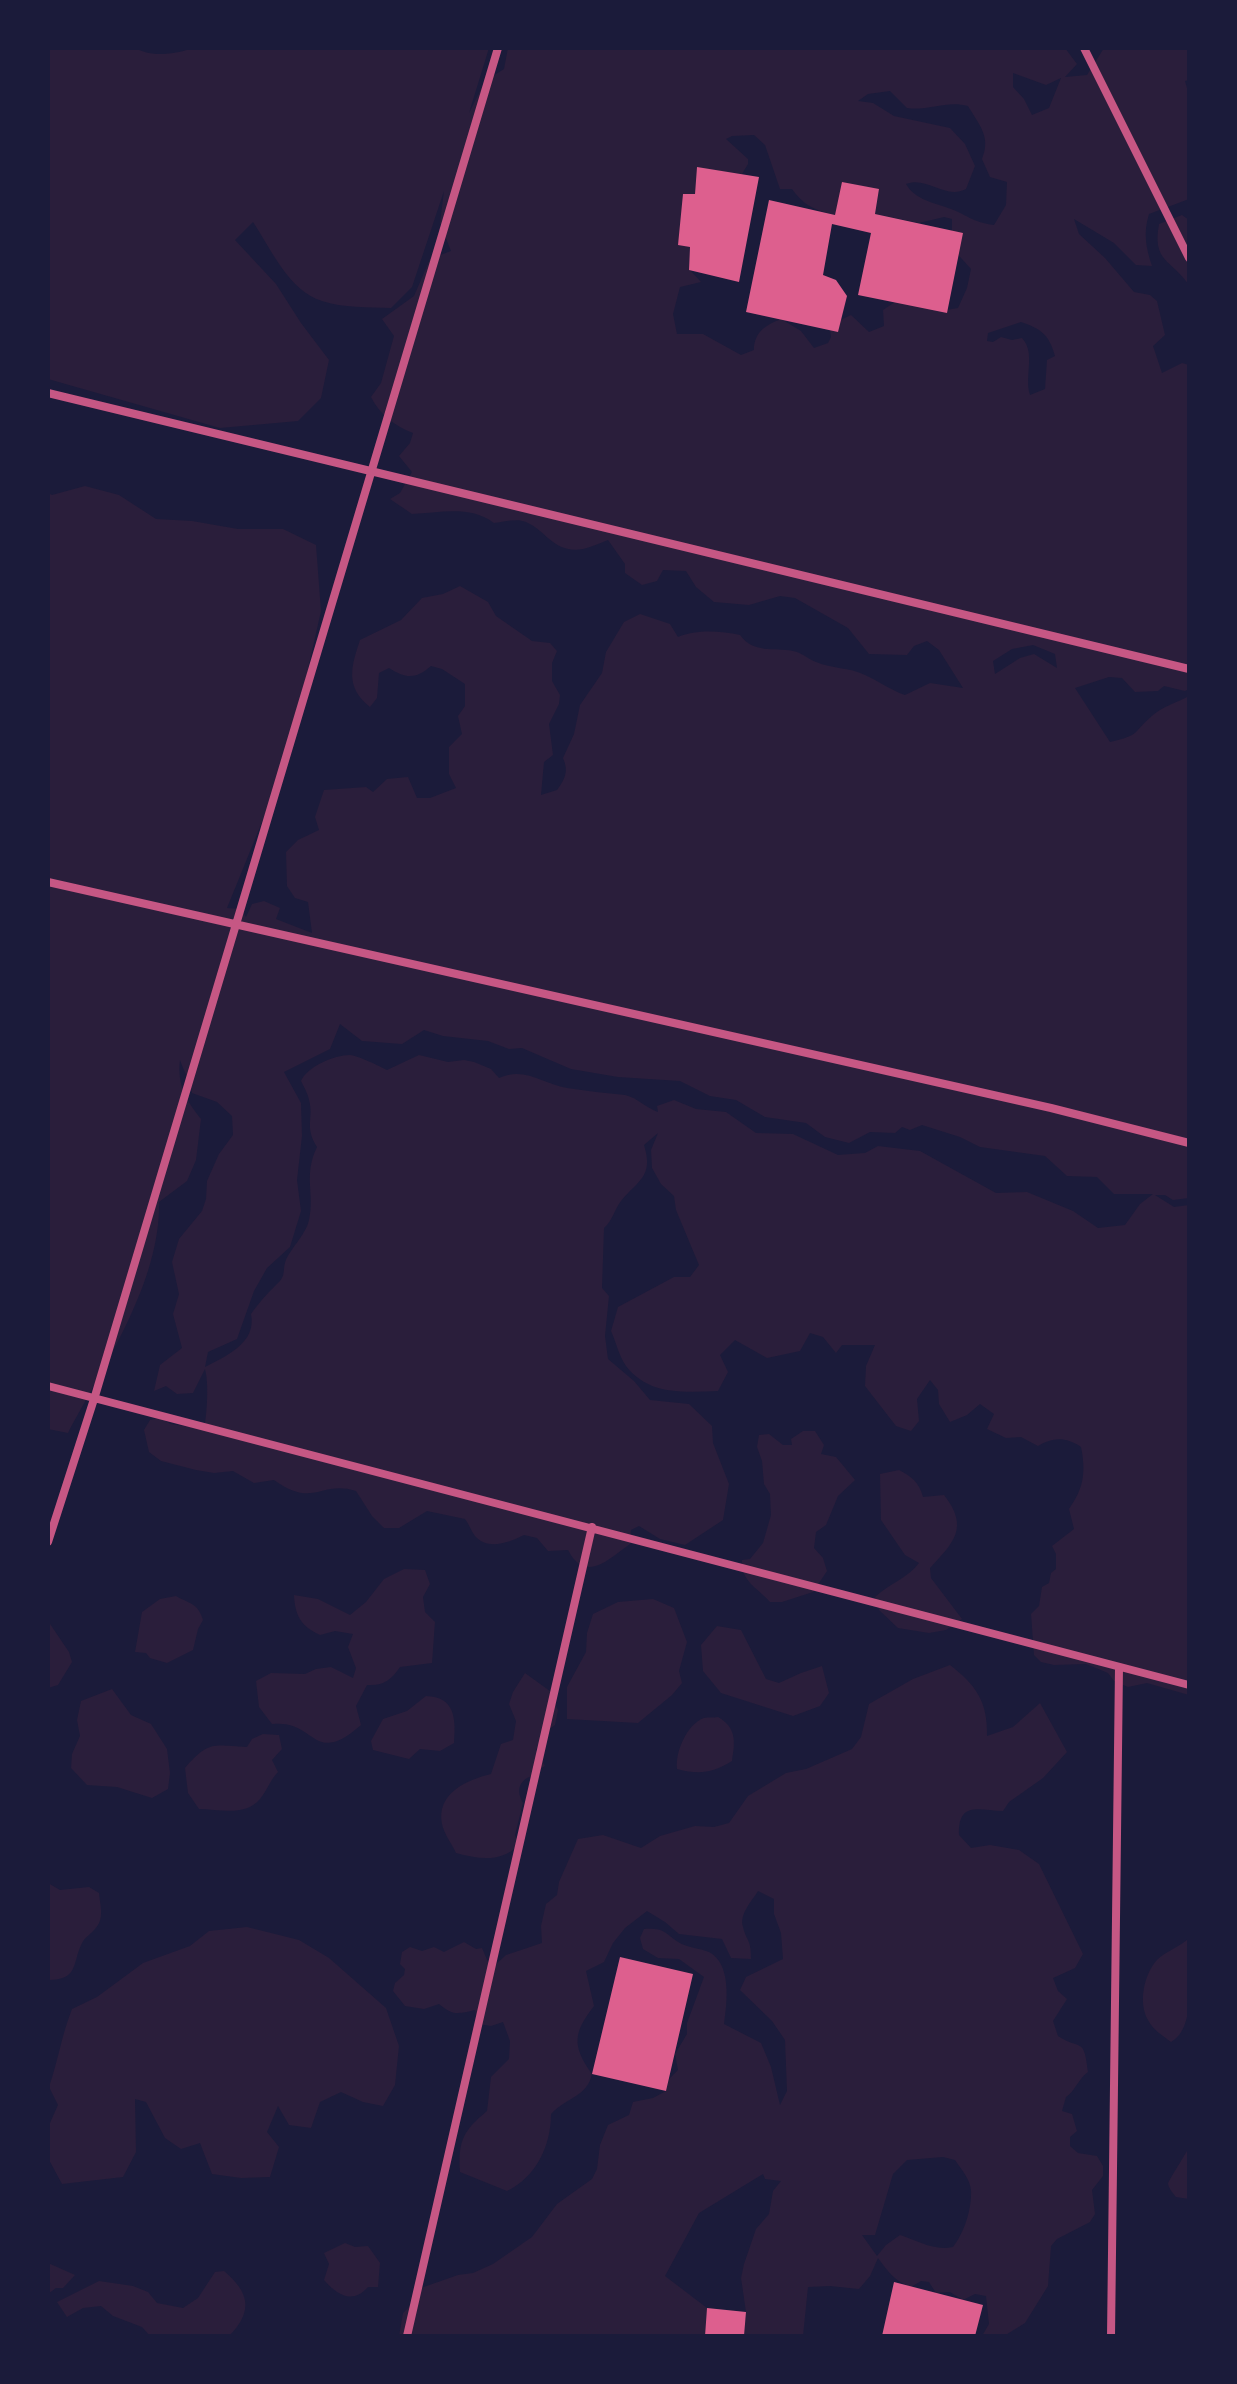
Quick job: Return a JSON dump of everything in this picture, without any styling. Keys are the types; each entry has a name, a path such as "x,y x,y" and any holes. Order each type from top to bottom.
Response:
{"street":[{"path":"48,1542 95,1396 498,48"},
{"path":"1084,48 1189,258"},
{"path":"48,393 1189,669"},
{"path":"48,882 1051,1108 1189,1143"},
{"path":"48,1386 1189,1685"},
{"path":"407,2336 592,1527"},
{"path":"1111,2336 1119,1667"}],"shaded area":[{"path":"48,48 135,48 164,54 194,48 489,48 469,113 485,81 504,69 508,48 1065,48 1077,64 1065,77 1087,75 1104,48 1189,48 1189,80 1185,81 1189,95 1189,199 1149,214 1146,240 1152,266 1136,265 1114,243 1074,219 1079,234 1134,292 1150,295 1157,301 1165,335 1153,346 1162,373 1182,363 1189,365 1189,689 1185,691 1164,686 1158,691 1135,692 1122,678 1109,677 1075,688 1110,742 1132,735 1157,712 1189,696 1189,1198 1173,1200 1165,1195 1155,1195 1174,1207 1189,1205 1189,1695 1147,1683 1128,1687 1114,1681 1108,1673 1086,1664 1054,1665 1041,1662 1034,1655 1031,1614 1039,1606 1042,1587 1049,1583 1051,1573 1056,1569 1056,1554 1052,1546 1074,1529 1069,1509 1081,1487 1081,1447 1060,1439 1038,1446 1021,1437 1006,1438 987,1429 994,1414 980,1404 967,1415 950,1422 939,1404 938,1390 930,1380 917,1399 919,1421 911,1431 896,1426 865,1386 866,1366 875,1345 842,1345 836,1353 823,1337 810,1333 800,1351 767,1358 735,1340 720,1355 728,1372 718,1391 668,1390 645,1383 635,1376 619,1353 611,1331 618,1307 674,1277 690,1277 699,1265 676,1210 674,1196 661,1184 652,1168 651,1150 658,1133 644,1145 647,1164 643,1177 621,1201 604,1228 602,1288 609,1296 605,1336 608,1359 634,1381 650,1400 689,1404 712,1426 713,1443 729,1484 723,1520 685,1545 660,1539 639,1526 631,1530 630,1544 607,1561 591,1567 583,1566 568,1550 548,1551 537,1538 524,1535 493,1544 480,1541 465,1519 427,1511 399,1528 384,1528 356,1491 299,1492 274,1480 254,1483 233,1471 214,1473 161,1461 149,1452 144,1430 150,1420 160,1418 171,1424 204,1429 207,1399 205,1369 193,1393 177,1394 166,1386 154,1391 160,1365 182,1348 173,1314 179,1294 172,1262 179,1239 202,1211 207,1181 219,1154 233,1135 232,1116 217,1102 192,1093 180,1060 184,1092 201,1119 196,1160 187,1181 159,1202 151,1262 141,1292 98,1379 68,1433 48,1429 48,493 52,495 85,486 119,495 156,519 238,529 283,529 316,545 321,611 303,691 277,785 227,908 241,909 246,917 252,904 264,901 280,908 276,919 312,933 308,902 295,898 287,886 286,852 298,840 319,830 315,817 324,790 366,787 373,792 387,779 408,777 417,798 430,798 456,788 449,774 449,747 462,734 458,716 465,706 465,684 442,669 431,666 411,676 389,668 379,673 377,698 370,707 353,684 354,659 360,640 401,620 422,598 443,594 460,586 488,602 496,616 532,641 550,643 557,651 552,663 552,681 560,695 559,704 549,724 553,755 544,762 541,795 557,790 562,782 566,771 563,758 574,734 580,705 602,673 606,652 624,622 640,614 670,624 678,637 709,632 740,635 751,645 796,652 822,664 859,672 905,695 930,683 963,688 939,650 927,641 914,646 907,655 869,654 848,628 795,598 780,596 749,605 714,602 696,587 686,571 663,570 657,581 642,585 625,573 625,564 608,540 573,550 558,545 522,521 494,523 485,517 465,512 412,514 390,499 400,493 412,472 399,456 410,443 413,433 389,419 371,397 381,383 394,336 382,319 414,296 430,259 451,251 440,223 444,191 412,287 391,308 338,305 310,296 290,279 253,222 235,240 276,284 329,360 321,398 298,421 220,428 48,379","holes":["1013,73 1046,85 1061,78 1049,108 1032,115 1013,87","890,91 907,108 953,104 968,106 985,138 982,159 990,177 1007,182 1006,205 994,225 926,200 906,184 921,183 951,192 966,189 975,166 965,144 950,128 894,116 873,103 858,101 868,94","754,135 765,145 780,189 792,189 810,206 822,211 835,215 843,182 879,190 875,214 919,223 944,217 952,219 952,248 971,269 958,308 940,311 907,294 883,310 884,326 869,332 851,315 834,323 828,343 814,348 801,331 781,319 762,330 756,338 754,350 741,355 703,334 677,334 673,314 680,287 701,282 689,269 690,247 678,244 695,194 697,168 742,174 748,164 748,159 726,139","1021,322 1043,333 1055,356 1047,360 1045,389 1030,395 1029,358 1022,338 1012,340 1001,337 993,342 987,341 988,333","1033,645 1055,654 1057,668 1034,654 1020,658 995,674 993,661 1012,649","340,1024 362,1041 402,1044 424,1030 443,1036 488,1041 509,1049 522,1048 571,1069 618,1077 680,1081 710,1096 736,1100 765,1117 806,1123 825,1137 849,1143 870,1132 895,1133 902,1127 910,1130 922,1125 980,1147 1045,1156 1067,1176 1097,1177 1114,1194 1153,1194 1140,1204 1125,1225 1098,1228 1073,1211 1027,1192 996,1193 920,1151 878,1146 865,1153 838,1155 793,1134 756,1133 726,1112 696,1109 674,1100 657,1106 658,1112 625,1095 567,1088 526,1075 499,1078 491,1069 464,1060 448,1062 419,1055 387,1070 358,1057 344,1056 315,1067 301,1081 310,1106 311,1134 317,1147 311,1167 307,1226 287,1258 282,1279 251,1314 252,1324 245,1341 205,1367 208,1352 237,1339 254,1291 267,1268 290,1247 301,1211 297,1180 302,1136 301,1103 284,1072 330,1049"]},
{"path":"1182,215 1189,220 1189,285 1165,259 1158,246 1159,224"},
{"path":"803,1431 815,1431 824,1445 821,1454 836,1457 855,1480 838,1496 826,1525 816,1532 814,1548 823,1558 827,1571 813,1592 782,1602 770,1602 751,1584 742,1568 742,1560 750,1559 763,1543 771,1515 770,1494 764,1484 757,1447 759,1435 769,1434 783,1445 792,1445 791,1439"},
{"path":"899,1470 914,1480 923,1497 944,1495 956,1517 957,1526 951,1543 930,1568 931,1578 962,1619 946,1630 929,1633 898,1628 879,1610 875,1597 919,1563 905,1555 881,1520 880,1474"},
{"path":"404,1569 425,1570 430,1584 423,1597 425,1612 435,1622 432,1663 400,1667 386,1681 367,1685 356,1706 361,1725 333,1742 315,1739 287,1724 272,1724 259,1707 256,1681 271,1673 305,1674 331,1667 353,1678 356,1668 348,1647 353,1634 335,1631 320,1635 313,1632 300,1620 294,1595 318,1599 350,1615 366,1602 384,1579"},
{"path":"176,1596 196,1607 203,1620 193,1650 167,1663 150,1658 146,1653 135,1652 142,1612 160,1599"},
{"path":"653,1599 674,1608 687,1642 679,1671 682,1683 638,1723 567,1719 567,1687 586,1652 587,1633 593,1614 618,1602"},
{"path":"48,1621 69,1652 72,1662 58,1685 48,1688"},
{"path":"717,1626 741,1630 766,1679 779,1683 822,1666 829,1693 820,1706 793,1716 721,1693 703,1671 701,1645"},
{"path":"950,1665 979,1695 985,1713 987,1736 1013,1727 1040,1703 1067,1752 1043,1778 1009,1802 1003,1811 978,1809 966,1812 959,1835 971,1848 990,1845 1019,1850 1039,1864 1083,1954 1075,1968 1053,1978 1058,1991 1067,1999 1053,2021 1058,2036 1080,2046 1087,2061 1088,2072 1066,2097 1062,2111 1072,2114 1077,2131 1070,2137 1070,2146 1078,2153 1097,2156 1103,2166 1103,2176 1092,2190 1095,2214 1090,2222 1057,2239 1051,2246 1048,2286 1025,2323 1004,2336 982,2336 989,2324 986,2296 975,2294 963,2300 950,2292 936,2293 929,2282 921,2281 911,2287 905,2285 878,2258 870,2276 859,2289 808,2287 803,2336 744,2336 746,2312 741,2278 744,2264 756,2229 769,2214 773,2191 781,2181 765,2179 763,2174 699,2213 665,2276 707,2308 705,2336 399,2336 403,2313 415,2301 418,2289 493,2264 532,2237 557,2204 592,2179 608,2125 629,2115 633,2102 653,2098 666,2091 669,2079 678,2070 675,2054 687,2034 687,2023 704,1977 679,1959 658,1958 643,1949 640,1938 644,1929 660,1930 682,1944 709,1952 716,1958 725,1975 724,2024 761,2043 771,2067 780,2105 787,2091 785,2040 772,2021 740,1990 746,1977 783,1959 774,1899 758,1891 744,1913 742,1922 750,1944 751,1959 731,1958 722,1939 679,1934 647,1911 625,1928 604,1962 586,1971 594,2006 579,2031 578,2047 592,2074 586,2088 551,2114 548,2138 540,2159 526,2178 507,2191 460,2172 464,2137 487,2111 491,2077 509,2059 510,2041 503,2022 491,2026 478,2024 475,2010 456,2013 439,2004 424,2009 405,2006 393,1991 395,1983 404,1975 405,1969 400,1964 402,1952 410,1947 422,1951 434,1947 444,1952 464,1942 476,1949 482,1948 491,1969 506,1955 542,1943 541,1926 546,1904 557,1895 559,1882 578,1839 603,1835 641,1848 660,1836 695,1826 714,1827 729,1823 748,1796 786,1773 806,1769 852,1749 861,1737 869,1704 913,1679","holes":["943,2157 955,2160 969,2182 971,2197 961,2235 953,2247 932,2247 900,2235 877,2256 862,2235 875,2235 893,2174 907,2160"]},
{"path":"525,1673 554,1694 558,1710 555,1725 545,1732 536,1750 545,1766 520,1785 523,1803 515,1835 519,1845 497,1857 481,1858 456,1853 442,1824 444,1804 463,1784 491,1774 501,1744 513,1740 516,1721 509,1704"},
{"path":"112,1689 131,1715 151,1724 167,1749 168,1789 152,1798 117,1787 87,1785 71,1768 72,1754 80,1736 77,1720 81,1701"},
{"path":"426,1696 443,1700 452,1710 454,1743 440,1751 420,1749 409,1759 373,1750 371,1741 383,1719 407,1711"},
{"path":"718,1717 732,1731 732,1761 706,1772 677,1769 680,1747 687,1732 704,1718"},
{"path":"263,1734 279,1735 282,1749 272,1760 278,1772 260,1799 254,1805 239,1810 199,1809 188,1793 185,1768 207,1748 247,1747 252,1739"},
{"path":"48,1883 60,1890 89,1887 99,1893 101,1912 98,1925 82,1943 70,1974 48,1980"},
{"path":"247,1927 299,1940 329,1958 386,2008 399,2046 395,2085 383,2106 363,2102 341,2092 320,2102 311,2128 289,2125 278,2106 267,2132 279,2147 270,2177 241,2178 212,2174 200,2143 181,2149 165,2138 146,2102 135,2099 136,2152 123,2177 62,2184 48,2158 50,2123 58,2105 49,2087 72,2009 97,1997 143,1963 190,1946 209,1931"},
{"path":"1189,1938 1189,2010 1180,2035 1171,2042 1148,2020 1143,2005 1144,1989 1157,1960"},
{"path":"1189,2147 1189,2199 1176,2197 1168,2184"},
{"path":"345,2243 355,2247 368,2246 380,2263 378,2287 368,2287 357,2295 346,2296 324,2280 329,2264 324,2253"},
{"path":"48,2263 75,2275 63,2288 56,2288 48,2294"},
{"path":"224,2271 239,2286 245,2302 242,2318 229,2336 150,2336 142,2327 113,2316 101,2306 83,2308 67,2317 57,2302 99,2281 133,2286 148,2292 157,2303 183,2308 198,2298 215,2272"}],"building":[{"path":"697,167 759,177 739,282 689,270 690,247 678,245 683,194 695,194"},
{"path":"842,182 879,189 875,214 963,233 947,313 858,295 871,233 832,224 823,275 836,280 847,296 838,332 746,312 769,200 835,215"},
{"path":"620,1957 693,1974 666,2091 592,2074"},
{"path":"894,2282 983,2305 975,2336 882,2336"},
{"path":"707,2308 746,2312 744,2336 705,2336"}]}
